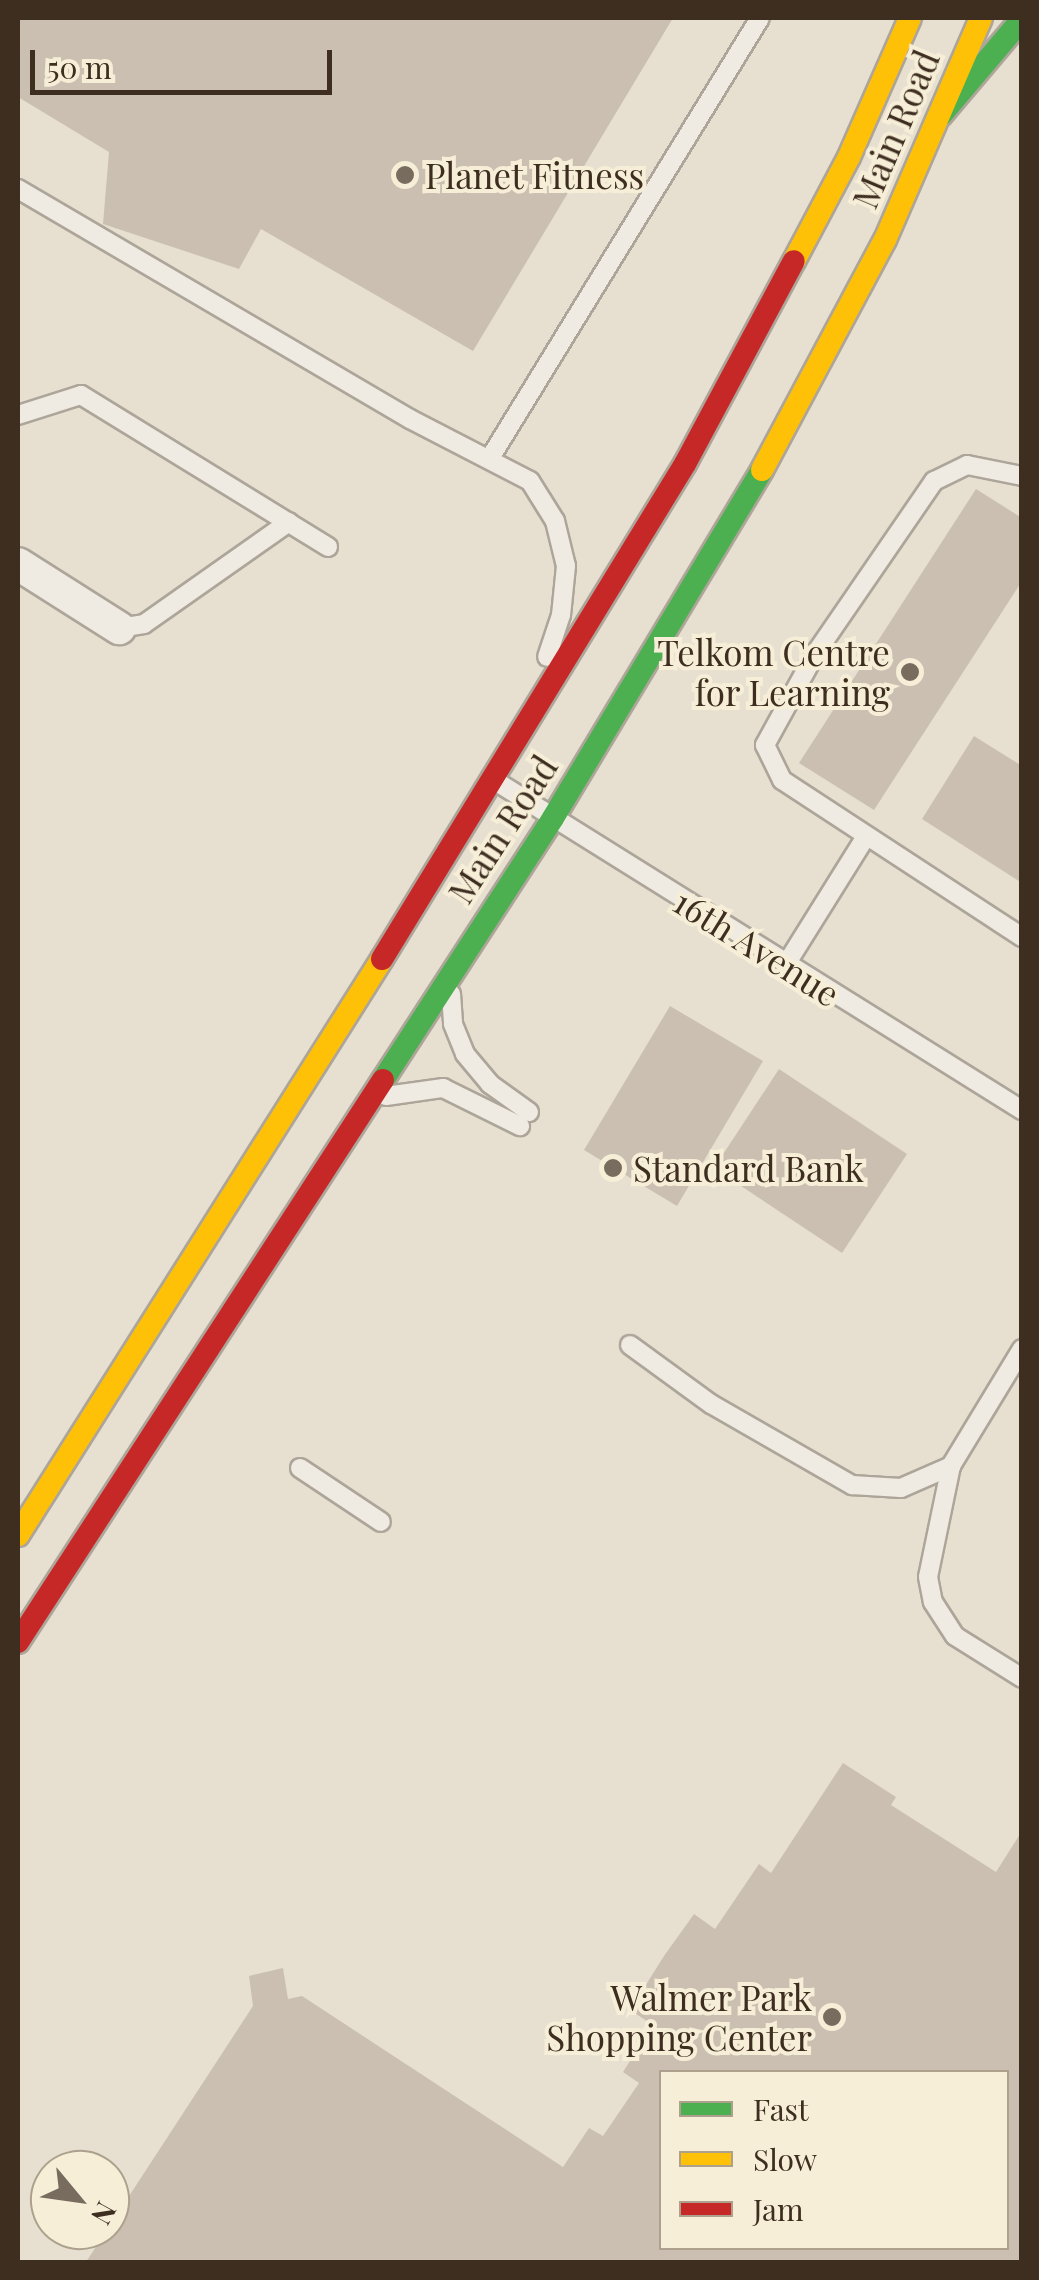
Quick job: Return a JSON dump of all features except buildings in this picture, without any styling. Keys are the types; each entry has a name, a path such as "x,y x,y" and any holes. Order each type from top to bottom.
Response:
{"main road":[{"name":"Main Road","path":"18,1535 495,781 686,464 848,157 910,18"},
{"name":"Main Road","path":"18,1642 364,1112 452,968 553,818 809,390 941,115 981,18"},
{"path":"941,115 1022,19"}],"street":[{"path":"18,564 119,628"}],"lane":[{"path":"490,458 760,18"},
{"path":"18,190 410,419 530,481 555,521 566,566 561,614 546,662 495,781"},
{"path":"18,415 81,395 328,546"},
{"path":"1022,476 967,465 934,481 913,504 769,730 765,746 775,772 865,838 1022,937"},
{"path":"119,628 144,624 289,522"},
{"name":"16th Avenue","path":"495,781 785,966 1022,1110"},
{"path":"785,966 865,838"},
{"path":"364,1112 393,1092 428,1086 524,1119 490,1084 457,1040 452,968"},
{"path":"630,1345 725,1413 852,1485 901,1488 951,1466"},
{"path":"1022,1349 951,1466 928,1576 932,1602 955,1636 1022,1678"},
{"path":"300,1468 381,1522"}],"traffic: fast":[{"path":"941,115 1022,19"},
{"path":"383,1080 553,818 762,470"}],"traffic: slow":[{"path":"794,261 849,157 910,18"},
{"path":"762,470 885,240 981,18"},
{"path":"18,1535 382,959"}],"traffic: jam":[{"path":"382,959 685,464 794,261"},
{"path":"18,1642 383,1080"}],"place":[{"name":"Planet Fitness","path":"405,175"},
{"name":"Telkom Centre for Learning","path":"910,672"},
{"name":"Standard Bank","path":"613,1168"},
{"name":"Walmer Park Shopping Center","path":"832,2017"}]}
